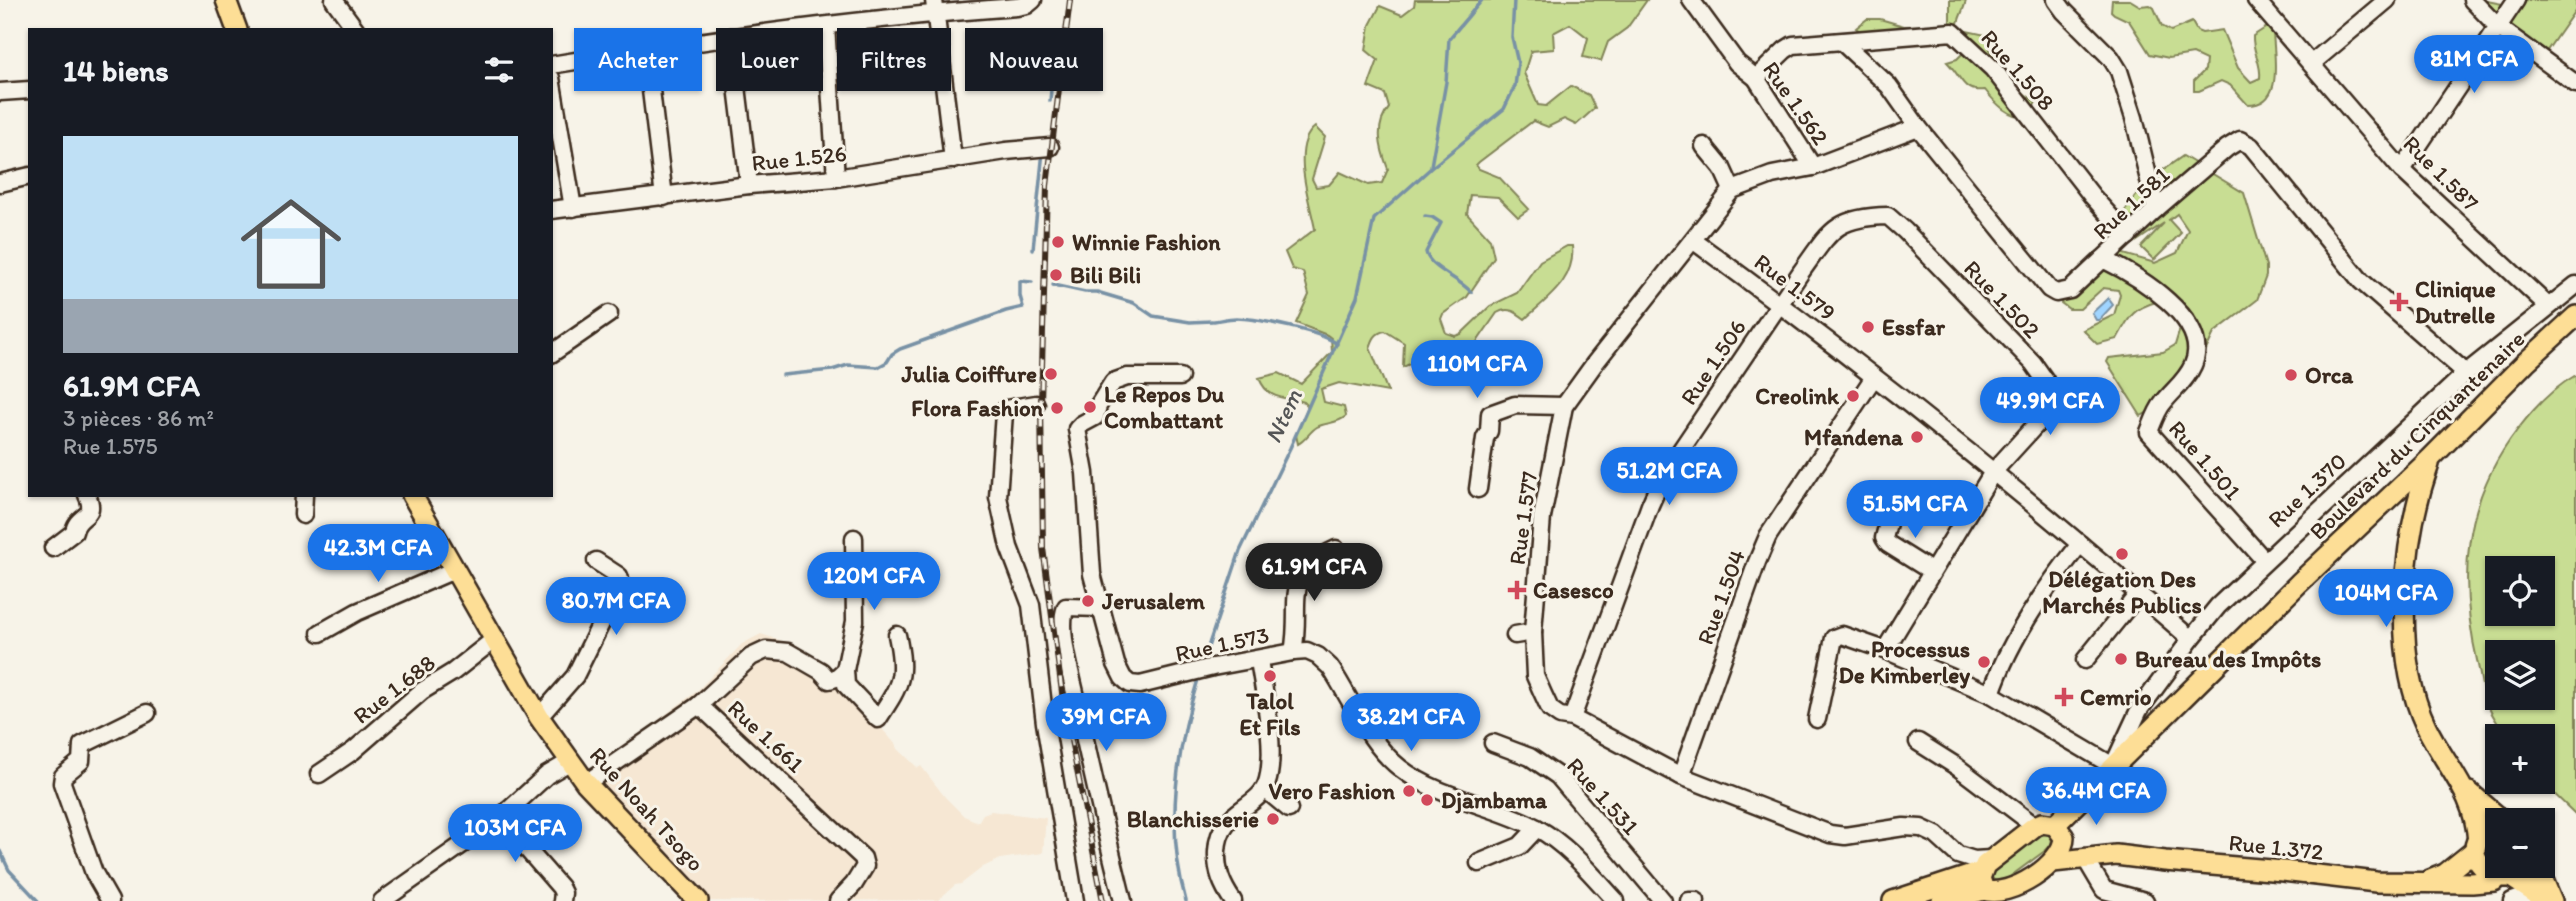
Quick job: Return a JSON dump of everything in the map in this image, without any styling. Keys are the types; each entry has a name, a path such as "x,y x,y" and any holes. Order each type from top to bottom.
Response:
{"main road":[{"path":"226,0 236,28"},
{"name":"Boulevard du Cinquantenaire","path":"2052,830 2113,766 2299,583 2576,316"},
{"path":"2430,459 2417,498 2409,541 2404,604 2407,645 2414,695 2426,725 2475,813 2479,869 2485,870"},
{"name":"Rue Noah Tsogo","path":"413,497 539,716 586,783 698,901"},
{"path":"2461,785 2488,808"},
{"path":"2052,830 2116,855"},
{"path":"1985,882 1992,892 2005,896 2053,862 2060,855 2052,830"},
{"path":"1941,901 1985,882 2052,830"},
{"path":"2424,883 2445,874 2477,846 2485,835"},
{"name":"Rue 1.372","path":"2053,862 2116,855 2376,882 2424,883 2485,877"},
{"path":"2516,878 2545,899"},
{"path":"2540,878 2545,899"},
{"path":"1893,901 1985,882"}],"street":[{"path":"334,0 355,28"},
{"path":"809,28 935,6 1017,7 1027,5 1033,0"},
{"name":"Rue 1.562","path":"1691,0 1737,63 1756,78 1813,167"},
{"path":"2056,0 2111,58 2119,71 2134,118 2156,209"},
{"name":"Rue 1.587","path":"2256,0 2402,170 2548,306"},
{"path":"2312,64 2387,0"},
{"path":"2472,0 2498,27 2576,84"},
{"path":"2402,170 2516,0"},
{"path":"935,6 953,160"},
{"path":"826,26 836,178"},
{"name":"Rue 1.508","path":"1756,78 1793,45 1953,32 1993,69 2092,196 2128,236"},
{"name":"Rue 1.581","path":"1842,42 1889,86 1918,128 2049,289 2056,293 2070,290 2156,209 2227,148 2241,140 2246,142 2361,281 2466,373"},
{"path":"553,65 574,61"},
{"path":"0,92 28,90"},
{"path":"553,90 573,208"},
{"path":"651,91 664,197"},
{"path":"738,91 749,185"},
{"path":"1704,146 1722,168 1732,190 1772,176 1813,167 1918,128"},
{"name":"Rue 1.526","path":"553,211 749,185 836,178 1006,151 1050,147"},
{"path":"0,183 28,176"},
{"name":"Rue 1.577","path":"1732,190 1595,363 1564,407 1544,507 1533,632 1535,676 1550,709 1560,716 1572,718 1681,776 1830,834 1845,836 1904,827 1921,828 1936,835 1958,855 1974,860 1985,882"},
{"name":"Rue 1.502","path":"1780,303 1824,240 1843,222 1861,217 1888,216 2033,363 2045,380 2049,397 2045,415 1993,472 1885,650"},
{"name":"Rue 1.579","path":"1694,241 1780,303 1993,472 2191,639"},
{"name":"Rue 1.501","path":"2103,259 2129,271 2163,296 2196,336 2198,348 2189,374 2161,404 2149,432 2265,561"},
{"name":"Rue 1.370","path":"2113,766 2138,710 2218,606 2466,373 2576,285"},
{"name":"Rue 1.506","path":"1572,718 1662,478 1780,303"},
{"path":"553,353 609,314"},
{"name":"Rue 1.573","path":"1180,377 1127,377 1113,382 1094,417 1077,429 1085,473 1091,574 1116,664 1123,678 1130,684 1140,685 1213,667 1307,651 1318,656 1330,667 1367,730 1399,767 1438,788 1537,828 1582,863 1616,901"},
{"name":"Rue 1.504","path":"1681,776 1768,536 1874,377"},
{"path":"1036,404 1013,407 1006,409 1004,413 998,497 1009,547 1031,605 1045,723 1076,901"},
{"path":"1478,489 1490,414 1515,405 1564,407"},
{"path":"53,548 74,532 76,524 90,511 92,505 88,497"},
{"path":"303,515 304,497"},
{"path":"1891,512 1884,538 1888,544 1931,571"},
{"path":"854,538 855,621 845,670 846,685 878,719 891,699 902,669 897,635"},
{"path":"1991,694 1997,677 2027,622 2055,575 2080,544"},
{"path":"1293,652 1296,635 1296,591 1302,573 1322,555 1336,549"},
{"path":"539,716 575,676 621,583 619,576 596,561"},
{"path":"320,633 357,612 454,570"},
{"path":"2085,660 2139,593"},
{"path":"1100,608 1066,607 1062,617 1098,804 1123,901"},
{"path":"1515,635 1533,632"},
{"path":"1818,719 1834,638 1842,635 1991,694 2113,766"},
{"name":"Rue 1.688","path":"319,774 353,751 422,691 453,672 496,638"},
{"path":"699,705 751,657 766,650 788,652 821,671 829,680 845,670"},
{"path":"1233,901 1219,877 1219,834 1232,816 1265,789 1269,776 1269,742 1259,660"},
{"name":"Rue 1.661","path":"586,783 699,705 863,858 865,866 861,874 838,901"},
{"path":"110,901 94,873 62,783 63,776 81,761 82,745 147,713"},
{"path":"1918,742 2052,830"},
{"name":"Rue 1.531","path":"1493,743 1530,757 1558,776 1663,901"},
{"path":"382,901 500,818 547,775 571,761"},
{"path":"1265,789 1289,809"},
{"path":"500,818 561,887 562,901"},
{"path":"1479,863 1520,846 1537,828"},
{"path":"2085,858 2101,895 2145,901"},
{"path":"2512,901 2545,899"},
{"path":"1689,901 1696,901"}],"shaded area":[{"path":"761,634 794,645 836,676 896,747 918,768 921,766 964,816 978,822 983,814 991,811 1046,818 1043,853 1000,859 983,867 961,884 955,885 938,900 706,901 591,783 601,758 625,745 697,691 742,644"}],"green space":[{"path":"1415,0 1647,0 1627,28 1608,42 1601,61 1583,57 1588,38 1570,24 1553,33 1554,49 1531,51 1524,73 1538,105 1546,106 1571,86 1589,95 1595,108 1576,125 1564,119 1548,127 1533,121 1476,165 1479,169 1499,177 1529,209 1518,217 1498,197 1470,195 1467,214 1490,239 1494,257 1467,297 1443,314 1441,319 1446,333 1455,336 1461,334 1490,306 1517,293 1540,261 1567,246 1572,246 1572,258 1565,279 1551,296 1525,319 1515,312 1501,311 1472,349 1448,352 1437,361 1426,357 1403,367 1404,343 1385,331 1379,333 1370,348 1388,392 1339,383 1321,389 1324,402 1344,407 1346,416 1317,427 1298,444 1296,435 1308,406 1304,402 1272,394 1259,378 1279,373 1301,384 1332,352 1331,338 1296,323 1309,295 1303,272 1292,269 1285,252 1315,229 1306,190 1304,147 1315,127 1325,137 1312,179 1316,187 1329,185 1340,172 1368,185 1382,183 1388,169 1380,130 1381,122 1389,108 1385,94 1368,87 1378,60 1366,50 1370,25 1380,6 1402,15 1414,6"},
{"path":"1950,0 1966,0 1957,29 1986,35 1990,49 2012,85 2036,102 2028,117 2009,113 1985,90 1972,89 1963,83 1947,62 1962,54 1954,35 1874,43 1856,28 1867,19 1880,19 1904,26 1947,25 1950,22"},
{"path":"2112,0 2130,0 2140,6 2150,5 2162,26 2171,31 2192,22 2197,31 2202,33 2222,30 2238,68 2251,82 2260,78 2253,36 2270,25 2273,29 2275,76 2268,97 2260,103 2248,105 2230,85 2221,81 2194,91 2194,81 2205,70 2206,60 2193,54 2169,58 2150,54 2129,21 2111,11"},
{"path":"2482,0 2502,4 2508,0 2576,0 2576,9 2546,52"},
{"path":"2183,156 2244,193 2266,266 2266,276 2257,300 2214,333 2189,386 2141,416 2107,362 2109,358 2163,352 2175,345 2182,322 2159,301 2133,314 2117,339 2097,344 2083,330 2114,315 2120,295 2118,290 2103,288 2080,309 2069,309 2061,303 2061,298 2117,252 2155,263 2177,253 2188,230 2177,214 2169,220 2181,233 2154,260 2141,247 2164,223 2131,245 2105,238 2147,181"},
{"path":"2576,375 2576,815 2554,794 2555,724 2499,724 2491,710 2555,710 2555,640 2485,640 2485,696 2468,602 2470,542 2475,513 2485,485 2499,457 2518,429 2552,392"},
{"path":"2041,833 2052,838 2051,845 2046,850 2004,881 1993,879 1993,869"}],"water":[{"path":"2108,298 2113,305 2096,320 2092,313"}],"waterway":[{"path":"1431,166 1446,82 1449,39 1482,0"},
{"name":"Ntem","path":"1202,665 1240,551 1290,448 1357,297 1374,219 1431,168 1504,109 1515,86 1518,63 1512,37 1514,0"},
{"path":"1050,101 1051,91"},
{"path":"1033,249 1043,151"},
{"path":"1425,216 1441,223 1426,252 1428,258 1471,292"},
{"path":"783,375 832,370 848,365 878,367 900,349 1023,307 1020,281 1032,282"},
{"path":"1053,285 1097,292 1134,303 1153,316 1190,322 1212,321"},
{"path":"1214,321 1236,318 1273,323 1318,335 1337,344"},
{"name":"Ntem","path":"1186,901 1176,845 1176,788 1185,731 1199,676"},
{"path":"0,851 9,870 38,901"}],"railway":[{"path":"1070,0 1047,186 1041,403 1043,548 1063,700 1103,901"}],"place":[{"name":"Winnie Fashion","path":"1058,242"},
{"name":"Bili Bili","path":"1056,275"},
{"name":"Clinique Dutrelle","path":"2399,302"},
{"name":"Essfar","path":"1868,327"},
{"name":"Julia Coiffure","path":"1051,374"},
{"name":"Orca","path":"2291,375"},
{"name":"Creolink","path":"1853,396"},
{"name":"Le Repos Du Combattant","path":"1090,407"},
{"name":"Flora Fashion","path":"1057,408"},
{"name":"Mfandena","path":"1917,437"},
{"name":"Délégation Des Marchés Publics","path":"2122,554"},
{"name":"Casesco","path":"1517,590"},
{"name":"Jerusalem","path":"1088,601"},
{"name":"Bureau des Impôts","path":"2121,659"},
{"name":"Processus De Kimberley","path":"1984,662"},
{"name":"Talol Et Fils","path":"1270,676"},
{"name":"Cemrio","path":"2064,697"},
{"name":"Vero Fashion","path":"1409,791"},
{"name":"Djambama","path":"1427,800"},
{"name":"Blanchisserie","path":"1273,819"}]}
